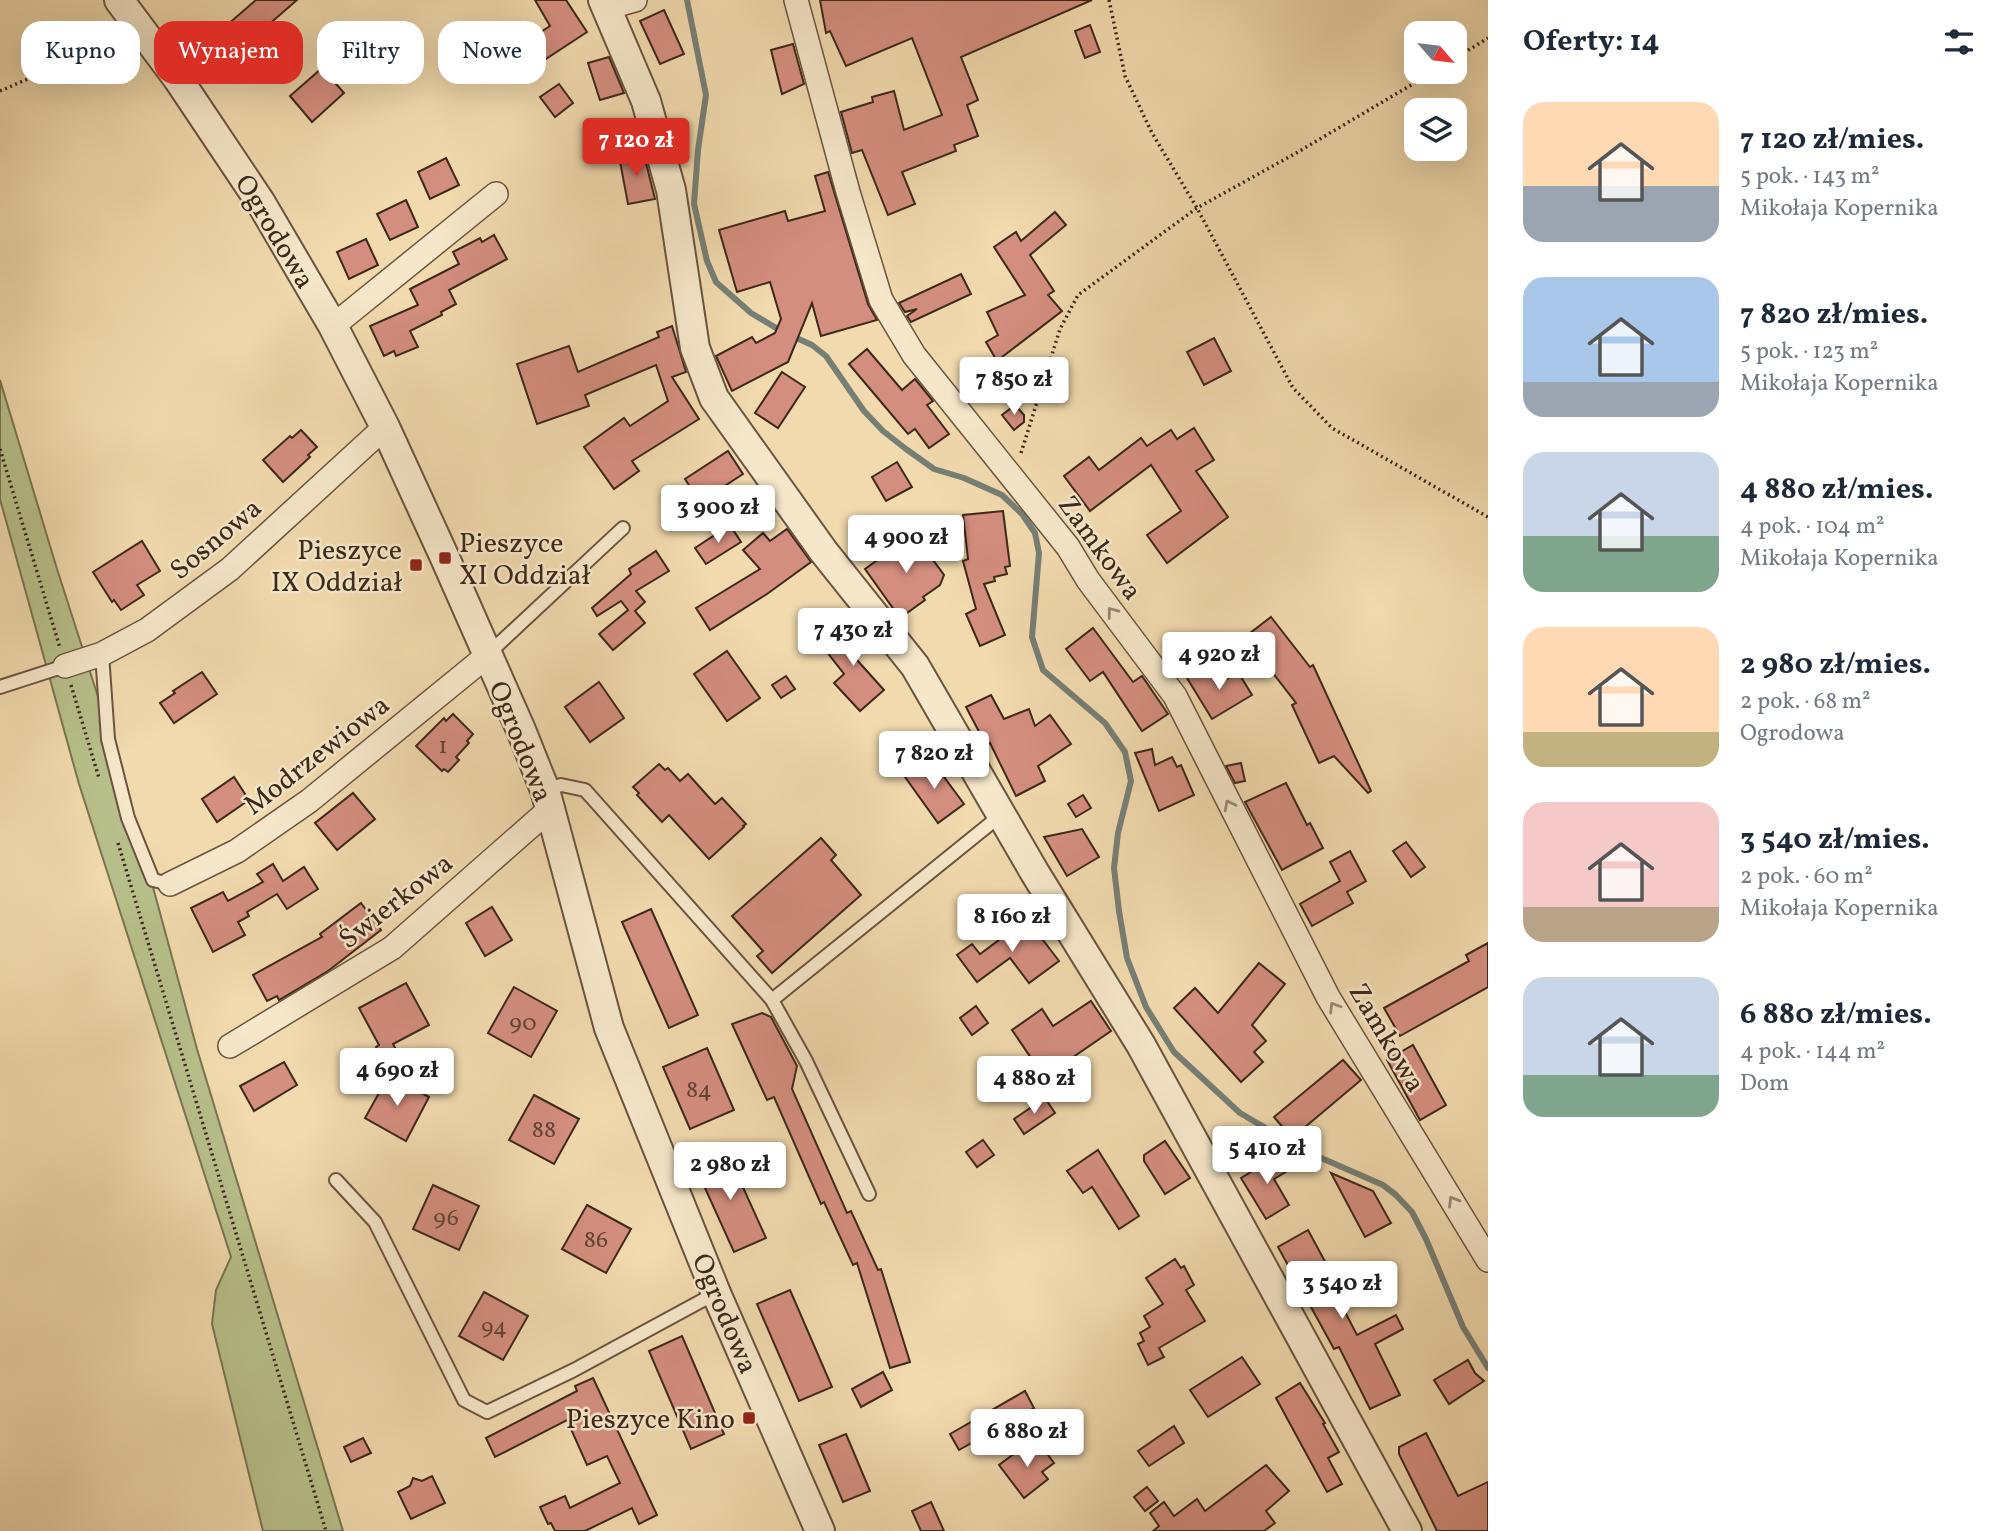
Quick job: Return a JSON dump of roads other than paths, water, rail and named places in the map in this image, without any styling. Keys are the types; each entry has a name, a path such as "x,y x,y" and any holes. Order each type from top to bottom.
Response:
{"street":[{"name":"Ogrodowa","path":"119,0 178,79 261,203 333,326 385,427 521,730 547,799 609,1028 716,1293 820,1531"},
{"path":"635,0 605,4 646,101 671,190 695,348 714,398 824,552 915,666 1141,1045 1407,1531"},
{"name":"Zamkowa","path":"796,0 848,192 881,300 914,355 1068,547 1088,580 1175,696 1328,997 1488,1260"},
{"path":"333,326 496,194"},
{"name":"Sosnowa","path":"65,666 102,654 147,630 230,569 385,427"},
{"name":"Modrzewiowa","path":"170,884 237,851 309,801 488,655"},
{"name":"Świerkowa","path":"230,1046 392,948 547,799"}],"lane":[{"path":"488,655 623,528"},
{"path":"102,654 108,739 128,818 153,880 170,884"},
{"path":"0,687 65,666"},
{"path":"547,799 561,785 585,790 772,1000 806,1061 869,1194"},
{"path":"772,1000 1002,815"},
{"path":"336,1180 375,1222 464,1401 487,1412 574,1370 716,1293"}],"waterway":[{"path":"687,0 706,95 694,204 707,261 716,282 751,313 812,345 826,356 864,411 906,449 934,469 964,478 1002,495 1022,514 1035,533 1039,553 1032,637 1043,670 1105,723 1125,752 1131,781 1118,833 1114,868 1127,958 1146,1007 1174,1052 1240,1113 1303,1150 1383,1185 1396,1195 1412,1212 1463,1327 1488,1368"}],"place":[{"name":"Pieszyce XI Oddział","path":"445,558"},
{"name":"Pieszyce IX Oddział","path":"416,565"},
{"name":"Pieszyce Kino","path":"749,1418"}]}
